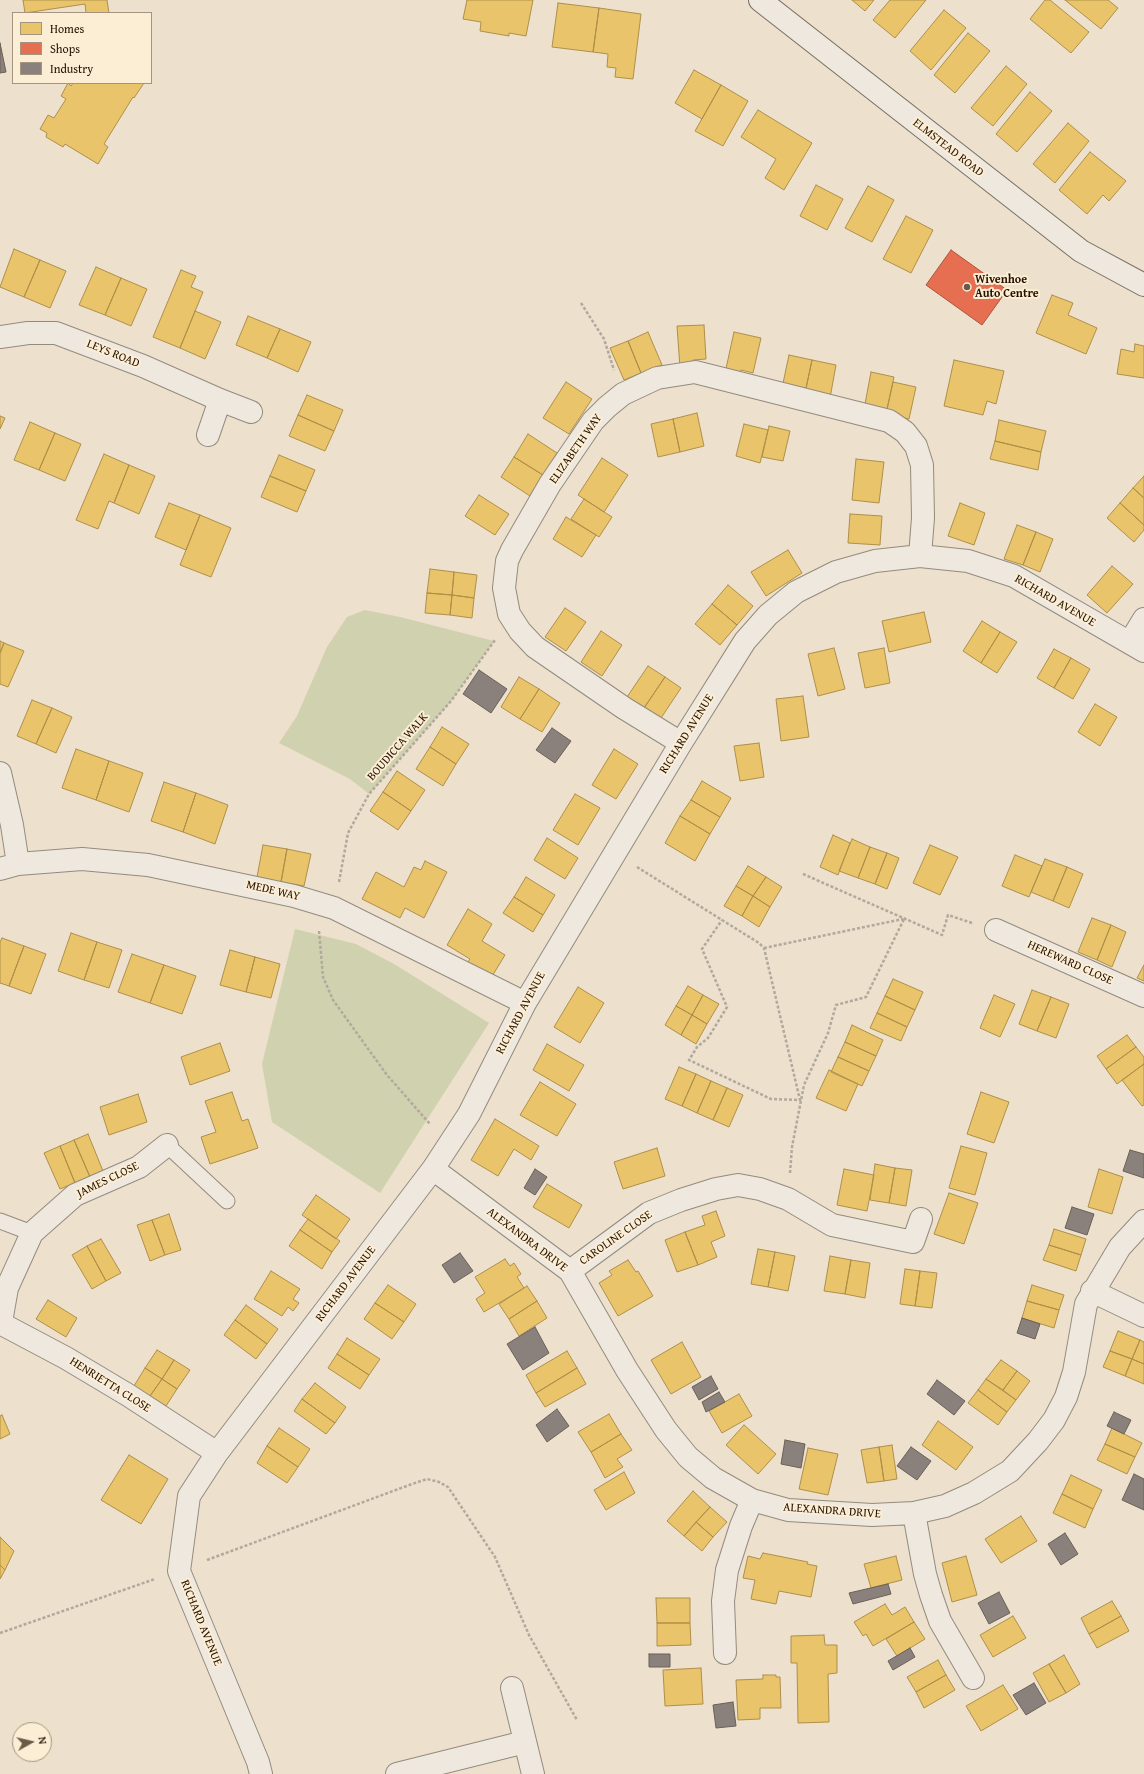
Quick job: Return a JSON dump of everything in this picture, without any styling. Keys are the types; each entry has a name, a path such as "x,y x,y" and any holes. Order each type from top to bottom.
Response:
{"street":[{"name":"ELMSTEAD ROAD","path":"761,0 1081,251 1144,285"},
{"name":"LEYS ROAD","path":"0,337 28,333 56,333 143,366 251,412"},
{"name":"ELIZABETH WAY","path":"681,743 624,708 535,647 520,631 509,614 504,588 507,561 550,484 592,421 623,394 657,378 695,372 889,421 904,432 916,446 922,465 923,518 920,556"},
{"path":"208,435 220,400"},
{"name":"RICHARD AVENUE","path":"261,1774 258,1762 179,1571 189,1496 217,1453 433,1169 469,1114 525,1003 681,743 745,641 768,615 796,592 836,572 875,561 920,556 968,561 1014,576 1137,647"},
{"path":"1137,647 1144,619"},
{"path":"0,773 12,825 9,867"},
{"name":"MEDE WAY","path":"9,867 82,859 148,865 214,878 326,905 525,1003"},
{"name":"HEREWARD CLOSE","path":"996,930 1144,996"},
{"name":"JAMES CLOSE","path":"0,1322 7,1288 32,1233 75,1195 139,1167 167,1145"},
{"name":"ALEXANDRA DRIVE","path":"433,1169 570,1271 627,1370 666,1430 688,1457 713,1478 752,1500 788,1510 872,1515 914,1513 945,1506 974,1493 1010,1471 1038,1441 1054,1420 1066,1397 1074,1372 1086,1304 1120,1247 1144,1221"},
{"name":"CAROLINE CLOSE","path":"570,1271 649,1214 680,1200 716,1189 738,1185 760,1189 788,1199 832,1225 913,1242 921,1219"},
{"path":"1092,1292 1144,1316"},
{"name":"HENRIETTA CLOSE","path":"0,1322 122,1391 217,1453"},
{"path":"725,1653 723,1601 727,1570 741,1526 752,1500"},
{"path":"914,1513 925,1574 940,1621 974,1678"},
{"path":"512,1688 533,1774"},
{"path":"397,1774 525,1742"}],"lane":[{"path":"167,1145 227,1201"},
{"path":"0,1221 32,1233"}],"path":[{"path":"581,302 604,339 623,394"},
{"name":"BOUDICCA WALK","path":"452,1139 431,1125 386,1075 333,1000 323,977 326,905 348,833 368,794 451,701 494,641 509,614"},
{"path":"615,853 759,943 764,948 800,1100"},
{"path":"803,874 904,919 942,934 948,916 996,930"},
{"path":"764,948 904,919"},
{"path":"788,1199 792,1147 800,1100 804,1085 828,1033 836,1005 866,997 904,919"},
{"path":"722,920 702,949 726,1007 708,1038 698,1047 689,1060 771,1099 800,1100"},
{"path":"0,1632 179,1571 427,1479 439,1482 448,1487 495,1557 529,1635 577,1720"}],"green space":[{"path":"365,610 400,617 494,641 451,701 369,794 350,779 279,743 297,716 327,647 347,617"},
{"path":"295,929 356,944 394,964 489,1023 380,1193 272,1122 262,1064"}],"building: Homes":[{"path":"23,0 107,0 109,12 86,12 85,4 25,12"},
{"path":"467,0 533,0 526,36 509,33 509,36 480,31 481,22 463,19"},
{"path":"852,0 874,0 865,11"},
{"path":"890,0 926,0 895,38 873,20"},
{"path":"1045,0 1050,0 1089,32 1071,53 1030,19"},
{"path":"1065,0 1108,0 1118,8 1101,29"},
{"path":"558,3 599,8 593,52 552,47"},
{"path":"599,8 641,14 633,79 615,77 616,68 607,67 608,54 593,52"},
{"path":"944,10 966,28 931,70 910,51"},
{"path":"968,33 990,51 955,93 934,75"},
{"path":"1006,66 1027,84 993,126 971,108"},
{"path":"694,70 721,85 702,119 675,103"},
{"path":"67,84 71,86 72,84 143,84 134,98 133,97 104,144 108,147 98,164 65,144 63,147 46,137 47,133 40,129 48,115 54,118 66,99 61,96"},
{"path":"721,85 748,101 723,146 695,131"},
{"path":"1030,92 1052,111 1017,152 996,134"},
{"path":"758,110 812,143 784,190 765,178 776,159 741,137"},
{"path":"1068,123 1089,141 1055,183 1033,164"},
{"path":"1090,152 1126,181 1109,201 1103,195 1087,214 1059,190"},
{"path":"816,185 843,199 827,230 800,216"},
{"path":"868,186 894,200 872,242 845,228"},
{"path":"906,216 933,230 911,273 883,259"},
{"path":"14,249 40,260 24,297 0,287"},
{"path":"40,260 66,271 50,308 24,297"},
{"path":"96,267 121,278 105,315 79,305"},
{"path":"181,270 196,276 191,287 203,292 180,348 153,337"},
{"path":"121,278 147,289 131,326 105,315"},
{"path":"1052,295 1073,303 1068,315 1097,328 1086,354 1036,333"},
{"path":"195,311 221,322 205,359 180,348"},
{"path":"248,316 280,329 267,358 236,345"},
{"path":"704,325 706,359 693,360 693,368 680,368 677,326"},
{"path":"280,329 311,342 298,372 267,358"},
{"path":"648,332 662,365 641,373 628,341"},
{"path":"734,332 761,338 753,373 741,370 738,376 725,373"},
{"path":"628,341 641,373 624,380 610,348"},
{"path":"1135,344 1144,346 1144,378 1117,374 1121,349 1134,352"},
{"path":"789,355 812,360 805,393 782,388"},
{"path":"812,360 836,365 830,398 805,393"},
{"path":"954,360 1004,371 996,404 987,401 983,415 944,406"},
{"path":"871,372 894,377 887,409 865,404"},
{"path":"566,382 592,399 569,434 543,418"},
{"path":"893,382 916,387 909,419 886,414"},
{"path":"307,395 343,410 334,431 298,415"},
{"path":"697,413 704,446 680,452 673,419"},
{"path":"298,415 334,431 325,451 289,436"},
{"path":"0,416 5,418 0,429"},
{"path":"673,419 680,452 658,457 651,424"},
{"path":"999,420 1046,431 1041,452 995,441"},
{"path":"30,422 55,433 39,470 14,460"},
{"path":"744,424 768,430 760,463 736,456"},
{"path":"769,426 790,431 783,461 762,457"},
{"path":"55,433 81,444 65,481 39,470"},
{"path":"528,434 557,453 543,475 514,457"},
{"path":"995,441 1041,452 1038,470 990,459"},
{"path":"104,454 129,465 114,503 109,501 98,529 76,520"},
{"path":"279,455 315,470 306,491 270,476"},
{"path":"514,457 543,475 530,496 501,477"},
{"path":"602,458 628,475 604,512 578,495"},
{"path":"856,459 884,462 879,503 852,500"},
{"path":"129,465 155,476 139,514 114,503"},
{"path":"270,476 306,491 297,512 261,497"},
{"path":"1144,476 1144,498 1133,488"},
{"path":"1133,488 1144,498 1144,525 1120,503"},
{"path":"479,495 509,514 495,535 465,516"},
{"path":"584,499 612,517 599,537 571,519"},
{"path":"169,503 200,515 186,550 155,537"},
{"path":"960,503 985,513 974,545 948,536"},
{"path":"1120,503 1144,525 1144,530 1134,542 1107,518"},
{"path":"850,514 882,516 880,545 848,543"},
{"path":"200,515 231,528 211,577 180,565"},
{"path":"566,517 596,535 582,557 553,539"},
{"path":"1017,525 1036,532 1023,565 1004,559"},
{"path":"1036,532 1053,539 1040,572 1023,565"},
{"path":"788,550 802,573 766,596 751,572"},
{"path":"1112,566 1133,584 1107,613 1087,595"},
{"path":"430,569 454,572 452,595 427,593"},
{"path":"454,572 477,575 474,598 452,595"},
{"path":"728,585 753,606 737,625 712,604"},
{"path":"427,593 452,595 450,615 425,613"},
{"path":"452,595 474,598 472,618 450,615"},
{"path":"712,604 737,625 720,645 695,624"},
{"path":"565,608 586,622 566,651 545,637"},
{"path":"924,612 931,642 889,652 882,621"},
{"path":"982,621 1000,632 981,663 963,651"},
{"path":"601,631 622,645 602,676 581,662"},
{"path":"1000,632 1017,642 997,673 981,663"},
{"path":"0,641 4,643 0,653"},
{"path":"4,643 24,651 8,687 0,684 0,653"},
{"path":"834,648 845,689 818,696 808,654"},
{"path":"884,648 890,683 865,688 858,653"},
{"path":"1054,649 1071,658 1054,688 1037,678"},
{"path":"1071,658 1090,669 1073,699 1054,688"},
{"path":"648,666 665,677 644,708 627,697"},
{"path":"519,677 539,689 520,719 501,707"},
{"path":"665,677 681,688 661,718 644,708"},
{"path":"539,689 560,703 542,732 520,719"},
{"path":"803,696 809,737 781,741 776,699"},
{"path":"32,700 52,708 36,744 17,736"},
{"path":"1095,704 1117,717 1100,746 1078,732"},
{"path":"52,708 72,717 56,753 36,744"},
{"path":"442,727 469,744 456,764 430,747"},
{"path":"759,743 764,777 740,781 734,746"},
{"path":"430,747 456,764 443,786 416,769"},
{"path":"76,749 109,761 96,800 62,788"},
{"path":"614,749 638,764 616,799 592,785"},
{"path":"109,761 143,773 129,812 96,800"},
{"path":"397,771 425,790 411,811 383,792"},
{"path":"702,781 731,798 720,817 691,800"},
{"path":"164,782 196,793 183,832 151,821"},
{"path":"383,792 411,811 398,830 370,811"},
{"path":"196,793 228,805 215,844 183,832"},
{"path":"575,794 600,808 578,845 553,830"},
{"path":"691,800 720,817 710,834 680,816"},
{"path":"680,816 710,834 695,861 665,843"},
{"path":"833,835 850,843 838,875 820,867"},
{"path":"547,838 578,858 565,879 534,860"},
{"path":"852,839 870,847 858,878 839,871"},
{"path":"263,845 287,849 281,882 257,877"},
{"path":"930,845 958,857 940,895 913,883"},
{"path":"870,847 887,853 875,884 858,878"},
{"path":"287,849 311,854 304,886 281,882"},
{"path":"887,853 899,858 887,889 875,884"},
{"path":"1015,855 1042,866 1029,897 1002,886"},
{"path":"1045,859 1067,867 1053,901 1031,892"},
{"path":"425,861 447,872 424,918 405,908 400,918 362,899 376,872 404,887 414,867 421,870"},
{"path":"748,866 766,877 753,896 736,886"},
{"path":"1067,867 1083,874 1069,908 1053,901"},
{"path":"526,877 555,895 543,915 514,897"},
{"path":"766,877 782,887 770,907 753,896"},
{"path":"736,886 753,896 742,916 724,906"},
{"path":"753,896 770,907 759,927 742,916"},
{"path":"514,897 543,915 533,932 503,913"},
{"path":"468,909 492,924 482,941 505,955 491,978 467,963 470,959 447,945"},
{"path":"1092,918 1111,925 1097,960 1078,952"},
{"path":"1111,925 1126,932 1112,967 1097,960"},
{"path":"71,933 97,942 84,980 58,971"},
{"path":"2,938 24,946 9,986 0,983 0,942"},
{"path":"97,942 122,950 109,988 84,980"},
{"path":"24,946 46,954 31,994 9,986"},
{"path":"230,950 255,957 246,992 220,985"},
{"path":"132,954 164,965 150,1003 118,992"},
{"path":"255,957 280,964 271,998 246,992"},
{"path":"164,965 196,976 182,1014 150,1003"},
{"path":"1144,965 1144,981 1137,978"},
{"path":"893,979 923,992 915,1010 885,996"},
{"path":"688,986 703,995 692,1015 676,1006"},
{"path":"578,987 604,1003 580,1043 554,1027"},
{"path":"1032,990 1051,997 1037,1031 1019,1024"},
{"path":"703,995 719,1004 707,1024 692,1015"},
{"path":"994,995 1015,1004 1000,1037 980,1028"},
{"path":"885,996 915,1010 907,1027 877,1013"},
{"path":"1051,997 1069,1004 1056,1038 1037,1031"},
{"path":"676,1006 692,1015 681,1035 665,1025"},
{"path":"877,1013 907,1027 901,1041 870,1028"},
{"path":"692,1015 707,1024 696,1044 681,1035"},
{"path":"852,1025 883,1040 876,1056 845,1042"},
{"path":"1127,1035 1136,1047 1106,1069 1097,1056"},
{"path":"845,1042 876,1056 869,1071 838,1057"},
{"path":"220,1043 230,1071 190,1085 181,1057"},
{"path":"547,1044 584,1065 569,1091 533,1070"},
{"path":"1136,1047 1144,1057 1144,1064 1117,1084 1106,1069"},
{"path":"838,1057 869,1071 862,1086 831,1072"},
{"path":"1144,1064 1144,1105 1142,1106 1122,1080"},
{"path":"679,1067 696,1074 682,1106 665,1099"},
{"path":"829,1070 858,1084 846,1111 816,1098"},
{"path":"696,1074 711,1081 697,1113 682,1106"},
{"path":"711,1081 727,1088 713,1120 697,1113"},
{"path":"540,1082 576,1104 557,1136 520,1115"},
{"path":"727,1088 743,1095 729,1127 713,1120"},
{"path":"232,1092 242,1121 248,1119 258,1148 210,1164 201,1137 216,1132 205,1101"},
{"path":"981,1092 1009,1102 994,1143 967,1134"},
{"path":"138,1094 147,1122 109,1135 100,1107"},
{"path":"495,1119 539,1146 531,1160 514,1149 498,1176 471,1160"},
{"path":"88,1134 103,1171 90,1177 74,1140"},
{"path":"74,1140 90,1177 75,1183 60,1146"},
{"path":"60,1146 75,1183 60,1189 44,1153"},
{"path":"961,1146 987,1153 975,1195 949,1188"},
{"path":"657,1148 665,1176 623,1189 614,1162"},
{"path":"875,1164 895,1168 889,1203 870,1200"},
{"path":"895,1168 912,1170 906,1206 889,1203"},
{"path":"844,1169 874,1175 867,1211 837,1205"},
{"path":"1099,1169 1123,1177 1112,1214 1088,1207"},
{"path":"547,1184 582,1205 569,1228 533,1207"},
{"path":"949,1193 978,1203 964,1244 934,1234"},
{"path":"316,1195 350,1219 336,1239 302,1215"},
{"path":"716,1211 725,1236 711,1242 717,1257 698,1265 685,1232 705,1225 702,1216"},
{"path":"169,1214 181,1250 165,1255 152,1220"},
{"path":"308,1219 340,1241 332,1252 300,1230"},
{"path":"152,1220 165,1255 150,1261 137,1225"},
{"path":"1054,1229 1086,1239 1081,1255 1049,1245"},
{"path":"300,1230 332,1252 322,1269 289,1246"},
{"path":"685,1232 698,1265 677,1272 665,1240"},
{"path":"101,1239 121,1273 106,1281 87,1246"},
{"path":"1049,1245 1081,1255 1076,1271 1043,1260"},
{"path":"87,1246 106,1281 92,1289 72,1255"},
{"path":"758,1249 775,1252 768,1287 751,1284"},
{"path":"775,1252 795,1256 788,1291 768,1287"},
{"path":"830,1256 851,1260 845,1294 824,1291"},
{"path":"505,1259 510,1266 514,1263 521,1274 517,1277 524,1288 484,1312 476,1299 485,1293 475,1277"},
{"path":"628,1260 636,1272 638,1271 653,1296 618,1316 599,1283 612,1275 609,1271"},
{"path":"851,1260 870,1263 865,1298 845,1294"},
{"path":"905,1269 920,1271 915,1306 900,1304"},
{"path":"271,1271 300,1289 293,1299 299,1303 293,1311 288,1307 282,1316 254,1299"},
{"path":"920,1271 937,1273 932,1308 915,1306"},
{"path":"388,1285 416,1304 404,1322 375,1303"},
{"path":"1032,1285 1064,1295 1059,1310 1027,1301"},
{"path":"527,1286 537,1301 509,1319 499,1304"},
{"path":"48,1300 77,1318 66,1337 36,1319"},
{"path":"537,1301 547,1318 519,1336 509,1319"},
{"path":"1027,1301 1059,1310 1054,1328 1022,1318"},
{"path":"375,1303 404,1322 392,1339 364,1319"},
{"path":"246,1305 278,1329 267,1344 235,1320"},
{"path":"235,1320 267,1344 256,1359 224,1335"},
{"path":"1118,1331 1140,1340 1132,1359 1110,1351"},
{"path":"347,1338 380,1359 369,1375 337,1354"},
{"path":"1140,1340 1144,1342 1144,1364 1132,1359"},
{"path":"682,1342 701,1377 671,1394 651,1360"},
{"path":"157,1350 174,1360 162,1379 145,1368"},
{"path":"567,1351 577,1368 536,1393 526,1375"},
{"path":"1110,1351 1132,1359 1125,1376 1103,1367"},
{"path":"337,1354 369,1375 360,1389 328,1368"},
{"path":"1132,1359 1144,1364 1144,1384 1125,1376"},
{"path":"174,1360 190,1370 177,1389 162,1379"},
{"path":"1001,1360 1017,1371 1003,1390 986,1379"},
{"path":"145,1368 162,1379 150,1396 134,1386"},
{"path":"577,1368 586,1384 545,1407 536,1393"},
{"path":"1017,1371 1030,1381 1016,1400 1003,1390"},
{"path":"162,1379 177,1389 166,1406 150,1396"},
{"path":"986,1379 1016,1400 1007,1412 978,1390"},
{"path":"315,1383 346,1407 335,1423 302,1399"},
{"path":"978,1390 1007,1412 998,1425 968,1403"},
{"path":"739,1394 752,1416 722,1433 709,1411"},
{"path":"302,1399 335,1423 326,1434 294,1411"},
{"path":"609,1414 621,1434 591,1452 578,1432"},
{"path":"2,1415 10,1434 0,1439 0,1416"},
{"path":"938,1421 973,1447 956,1470 922,1445"},
{"path":"744,1425 776,1454 758,1474 726,1445"},
{"path":"279,1428 310,1449 298,1467 267,1446"},
{"path":"1112,1428 1142,1443 1135,1457 1105,1444"},
{"path":"621,1434 632,1450 617,1459 623,1467 605,1478 591,1452"},
{"path":"1105,1444 1135,1457 1127,1474 1097,1460"},
{"path":"892,1445 897,1479 884,1481 879,1447"},
{"path":"267,1446 298,1467 287,1483 257,1463"},
{"path":"879,1447 884,1481 867,1483 861,1450"},
{"path":"808,1448 838,1454 828,1495 799,1489"},
{"path":"129,1455 168,1479 141,1524 101,1500"},
{"path":"624,1472 635,1493 606,1510 594,1490"},
{"path":"1071,1475 1102,1490 1093,1509 1062,1494"},
{"path":"693,1491 710,1507 684,1536 667,1521"},
{"path":"1062,1494 1093,1509 1085,1528 1053,1513"},
{"path":"710,1507 727,1522 713,1537 696,1522"},
{"path":"1021,1516 1037,1541 1001,1563 985,1539"},
{"path":"696,1522 713,1537 702,1551 684,1536"},
{"path":"0,1537 14,1551 5,1570 0,1565"},
{"path":"763,1553 808,1562 807,1564 817,1566 811,1597 779,1591 776,1604 751,1599 755,1580 743,1578 748,1556 760,1559"},
{"path":"896,1556 902,1580 871,1588 864,1564"},
{"path":"966,1556 977,1595 952,1602 942,1563"},
{"path":"0,1565 5,1570 0,1579"},
{"path":"656,1598 690,1598 690,1623 657,1623"},
{"path":"1112,1601 1121,1616 1089,1634 1081,1618"},
{"path":"885,1604 892,1615 905,1607 914,1622 873,1646 866,1634 863,1636 854,1622"},
{"path":"1013,1616 1026,1638 993,1657 980,1635"},
{"path":"1121,1616 1129,1631 1097,1648 1089,1634"},
{"path":"914,1622 925,1639 897,1656 886,1639"},
{"path":"657,1623 690,1623 691,1645 657,1646"},
{"path":"824,1635 825,1645 837,1645 837,1673 828,1674 829,1722 798,1723 797,1663 791,1663 791,1636"},
{"path":"1064,1655 1080,1684 1066,1693 1049,1664"},
{"path":"938,1660 946,1675 916,1692 907,1677"},
{"path":"1049,1664 1066,1693 1049,1702 1033,1673"},
{"path":"701,1668 703,1704 665,1706 663,1670"},
{"path":"763,1675 776,1675 776,1677 780,1677 781,1708 760,1708 760,1719 738,1720 736,1680 763,1679"},
{"path":"946,1675 955,1690 924,1708 916,1692"},
{"path":"1003,1685 1018,1709 981,1731 966,1706"}],"building: Shops":[{"name":"Wivenhoe Auto Centre","path":"951,250 1007,290 982,325 926,285"}],"building: Industry":[{"path":"0,43 6,72 0,73"},
{"path":"479,670 507,689 491,713 463,694"},
{"path":"552,728 571,741 555,763 536,750"},
{"path":"1130,1150 1144,1154 1144,1178 1123,1171"},
{"path":"535,1169 547,1177 535,1195 524,1188"},
{"path":"1072,1207 1094,1214 1087,1235 1065,1228"},
{"path":"460,1253 473,1271 454,1283 442,1265"},
{"path":"1022,1318 1040,1324 1035,1339 1017,1333"},
{"path":"535,1327 549,1353 523,1370 507,1344"},
{"path":"711,1376 718,1389 699,1400 692,1387"},
{"path":"937,1380 965,1401 954,1415 927,1394"},
{"path":"719,1392 725,1402 706,1412 702,1402"},
{"path":"557,1409 569,1426 547,1442 536,1425"},
{"path":"1114,1412 1131,1420 1124,1434 1107,1426"},
{"path":"785,1440 805,1444 801,1468 781,1464"},
{"path":"911,1447 931,1461 917,1480 897,1466"},
{"path":"1134,1474 1144,1479 1144,1510 1122,1500"},
{"path":"1065,1533 1078,1554 1061,1565 1048,1544"},
{"path":"888,1584 891,1594 853,1604 849,1593"},
{"path":"999,1592 1010,1613 989,1624 978,1603"},
{"path":"910,1648 915,1657 893,1670 888,1661"},
{"path":"649,1654 670,1654 670,1667 649,1667"},
{"path":"1034,1683 1046,1703 1026,1715 1013,1695"},
{"path":"733,1702 736,1726 716,1728 713,1705"}],"place":[{"name":"Wivenhoe Auto Centre","path":"967,287"}]}
